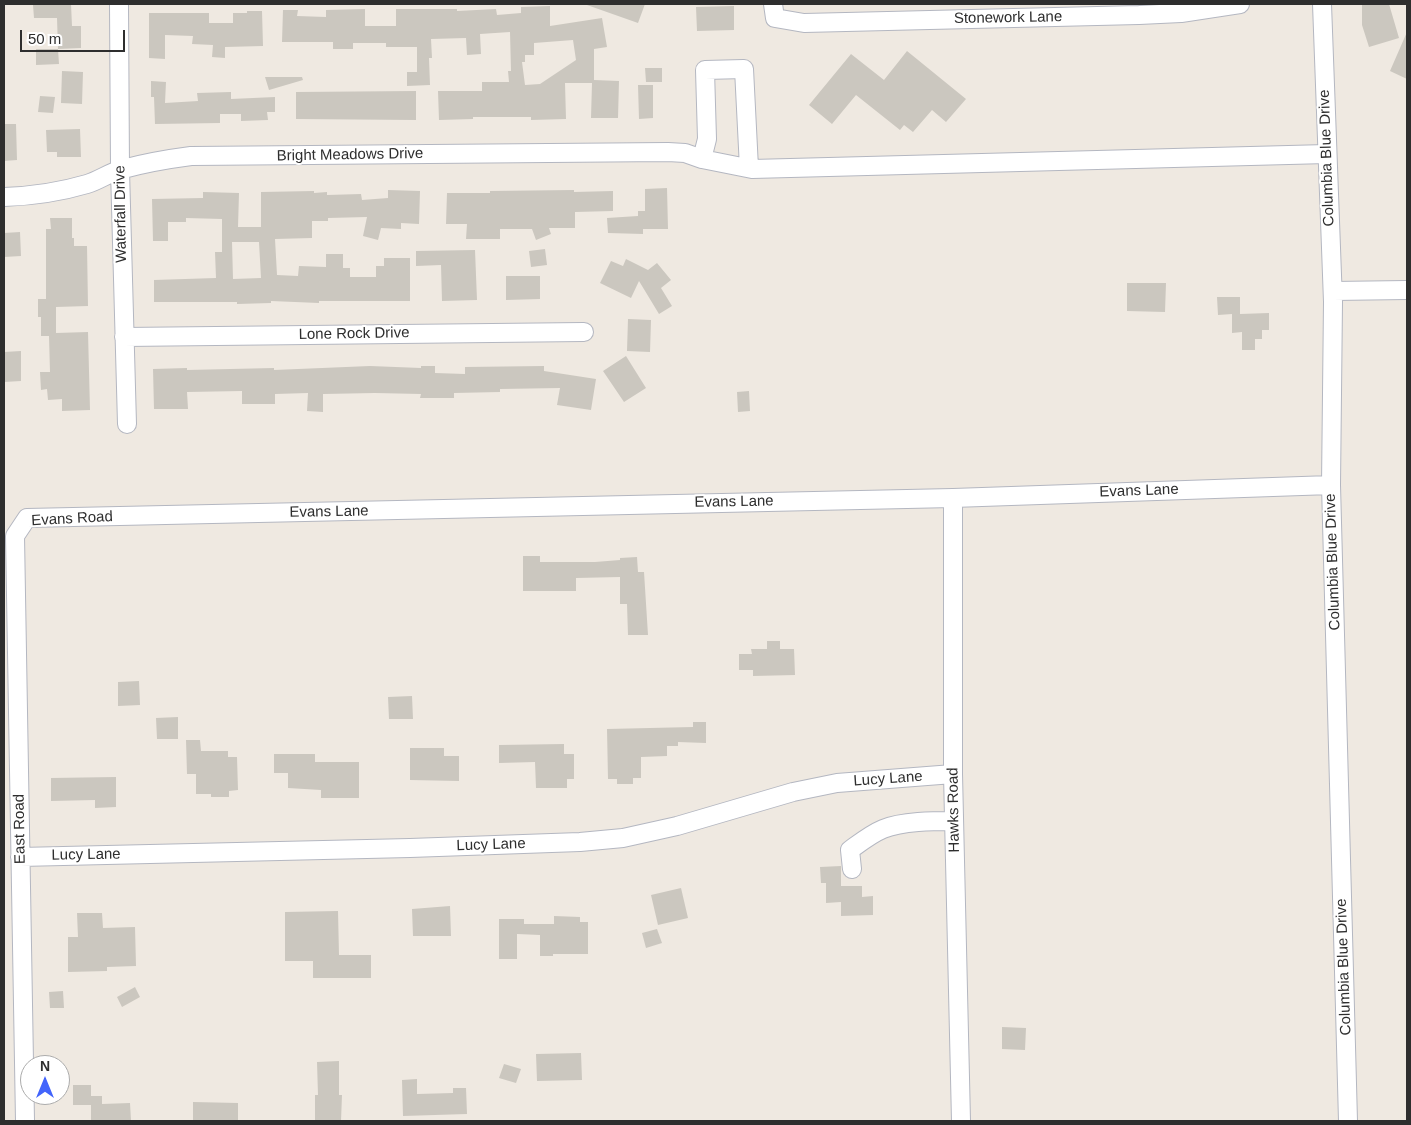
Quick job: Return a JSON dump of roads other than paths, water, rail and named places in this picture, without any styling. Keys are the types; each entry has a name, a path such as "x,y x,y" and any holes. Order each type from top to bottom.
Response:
{"street":[{"name":"Waterfall Drive","path":"119,4 120,170 127,424"},
{"name":"Stonework Lane","path":"774,11 804,23 1181,14 1240,4"},
{"name":"Columbia Blue Drive","path":"1322,4 1332,291 1331,485 1348,1121"},
{"path":"702,159 707,140 705,70 744,69 749,168"},
{"name":"Bright Meadows Drive","path":"4,197 64,190 89,184 120,170 160,160 191,156 668,152 685,153 702,159 749,168 1327,154"},
{"path":"1332,291 1407,290"},
{"name":"Lone Rock Drive","path":"124,337 584,332"},
{"name":"Evans Lane","path":"137,516 953,498 1331,485"},
{"name":"Hawks Road","path":"953,498 953,774 960,1121"},
{"name":"Evans Road","path":"15,536 27,518 137,516"},
{"name":"East Road","path":"15,536 25,1121"},
{"name":"Lucy Lane","path":"20,857 580,842 623,838 677,826 793,792 837,783 953,774"},
{"path":"852,869 850,850 864,839 885,828 918,822 954,821"}]}
